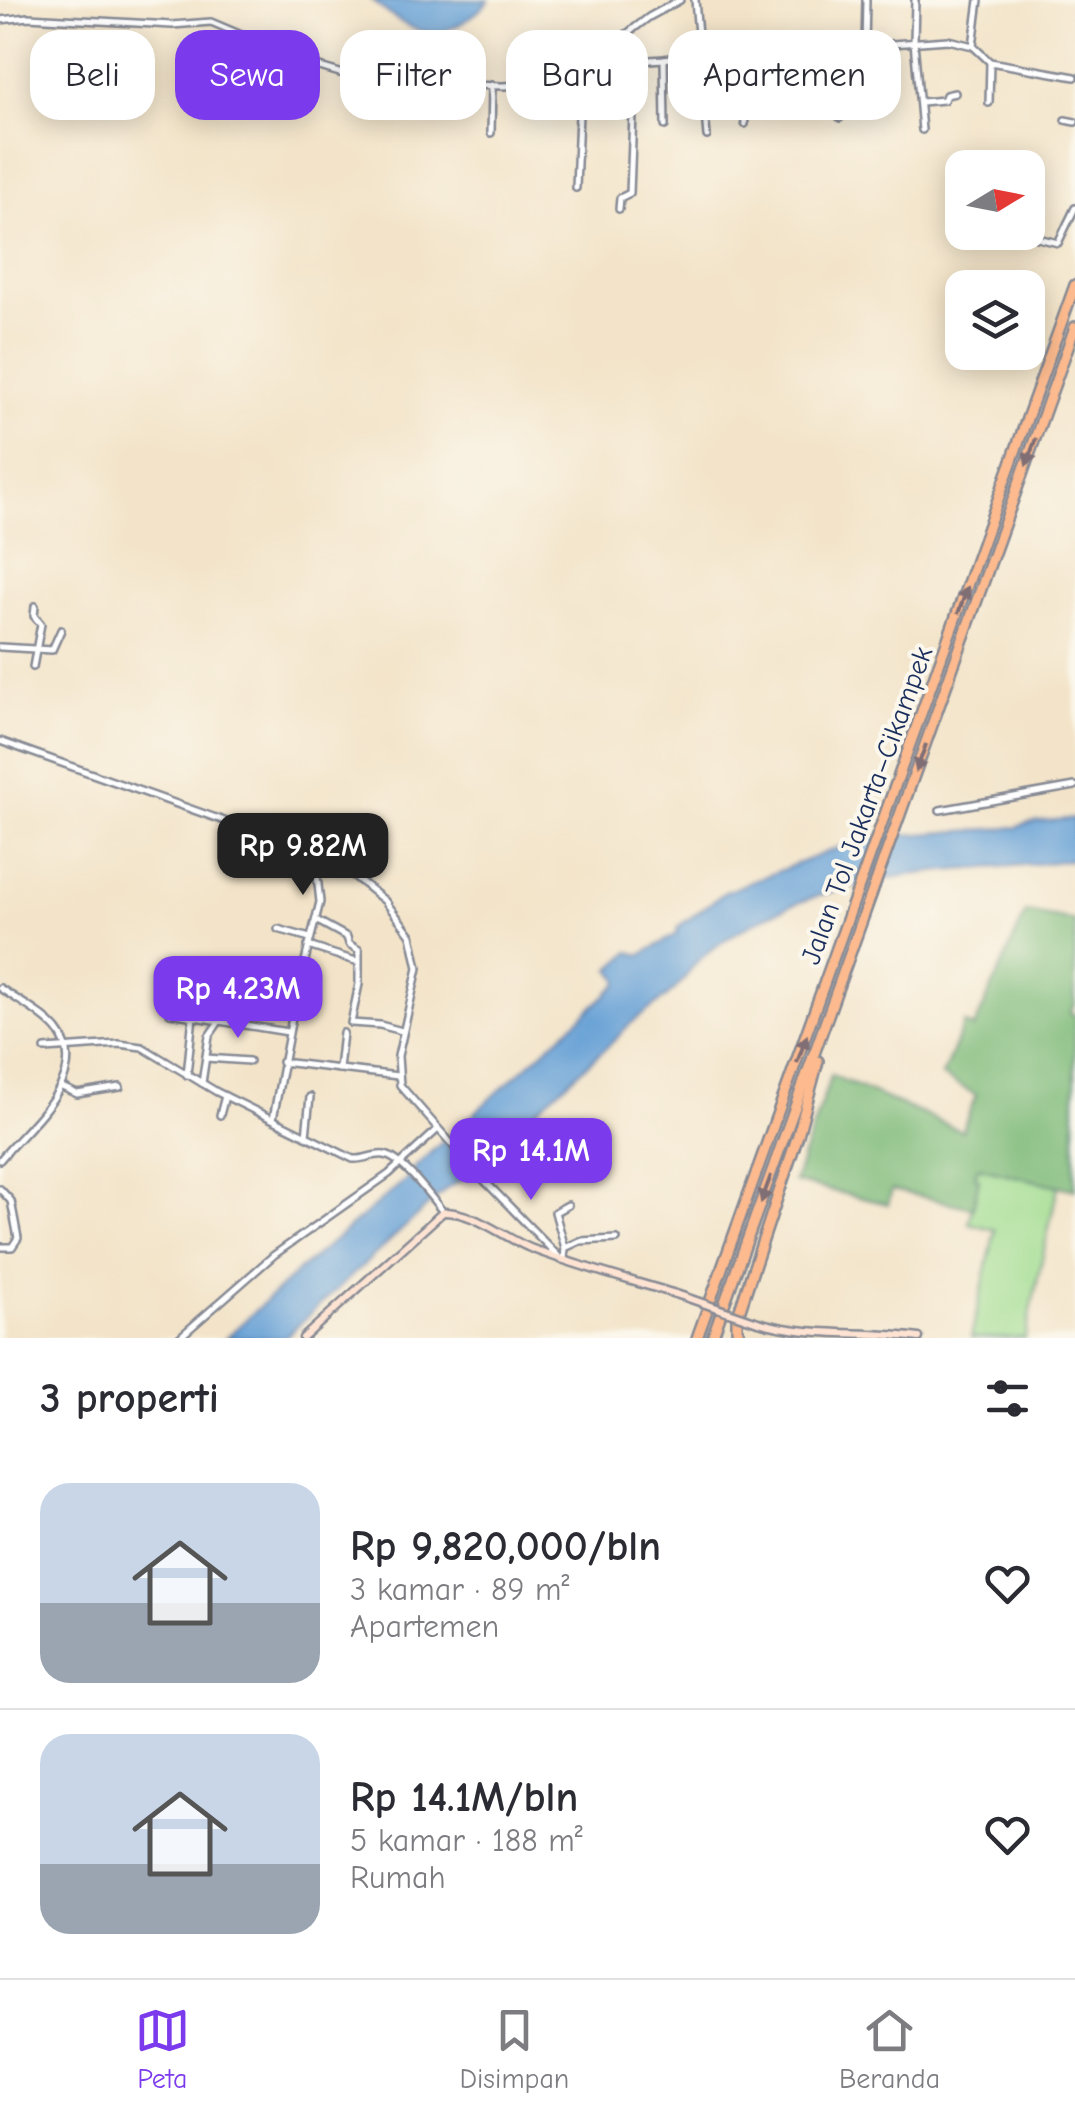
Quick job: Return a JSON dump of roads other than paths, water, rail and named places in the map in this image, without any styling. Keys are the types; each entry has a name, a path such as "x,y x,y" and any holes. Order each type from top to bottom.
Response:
{"highway":[{"name":"Jalan Tol Jakarta–Cikampek","path":"697,1338 1075,286"},
{"name":"Jalan Tol Jakarta–Cikampek","path":"712,1338 1075,327"},
{"path":"741,1338 736,1329 740,1306 798,1135 835,1000"}],"street":[{"path":"632,30 680,0"},
{"path":"696,0 699,30"},
{"path":"866,0 866,30"},
{"path":"915,0 914,42 922,130"},
{"path":"972,46 979,0"},
{"path":"0,20 28,17 172,25 211,22 338,74 370,82 506,85"},
{"path":"901,43 948,40 972,46 990,62 1075,76"},
{"path":"648,60 668,58"},
{"path":"664,59 664,126"},
{"path":"989,103 990,62"},
{"path":"491,132 492,85"},
{"path":"921,102 944,100 946,94 955,94"},
{"path":"576,188 580,120"},
{"path":"619,209 620,198 630,193 633,120"},
{"path":"706,120 707,136"},
{"path":"745,120 745,124"},
{"path":"1066,120 1075,122"},
{"path":"1045,240 1058,244 1075,208"},
{"path":"33,667 42,624 34,616 35,606"},
{"path":"0,646 54,649 61,630"},
{"path":"0,742 272,838 314,849 384,901 411,935 418,968 402,1031 398,1076 403,1090 561,1258"},
{"path":"940,810 1075,786"},
{"path":"273,1119 288,1032 320,902 314,849"},
{"path":"316,920 347,937 349,944 358,948 359,984 350,1023 402,1031"},
{"path":"278,929 310,938"},
{"path":"308,946 360,962"},
{"path":"242,1024 245,993 251,986 296,996"},
{"path":"0,988 53,1026 68,1049 62,1087 0,1160"},
{"path":"170,1013 288,1032"},
{"path":"187,1075 193,1016"},
{"path":"202,1083 209,1036 220,1020"},
{"path":"338,1069 344,1034"},
{"path":"45,1049 128,1044 142,1047 226,1096 353,1159 380,1154 401,1164 443,1212 463,1216 525,1246 561,1258 798,1335 880,1334 919,1338"},
{"path":"206,1058 249,1061"},
{"path":"282,1062 398,1076"},
{"path":"62,1087 77,1094 120,1087"},
{"path":"220,1115 226,1096"},
{"path":"306,1136 310,1097"},
{"path":"179,1338 274,1255 354,1201 438,1130"},
{"path":"0,1189 11,1201 18,1238 12,1247 0,1246"},
{"path":"561,1258 564,1248 555,1212 568,1205"},
{"path":"303,1338 443,1212"},
{"path":"564,1248 580,1241 617,1239"}],"water":[{"path":"372,0 489,0 465,21 446,30 420,30"},
{"path":"1075,818 1075,859 881,880 797,903 744,928 698,961 678,987 629,1025 469,1170 467,1177 446,1189 284,1338 226,1338 414,1173 430,1153 617,985 619,980 611,969 630,952 641,955 677,934 678,927 725,892 863,838 1018,827"}]}
